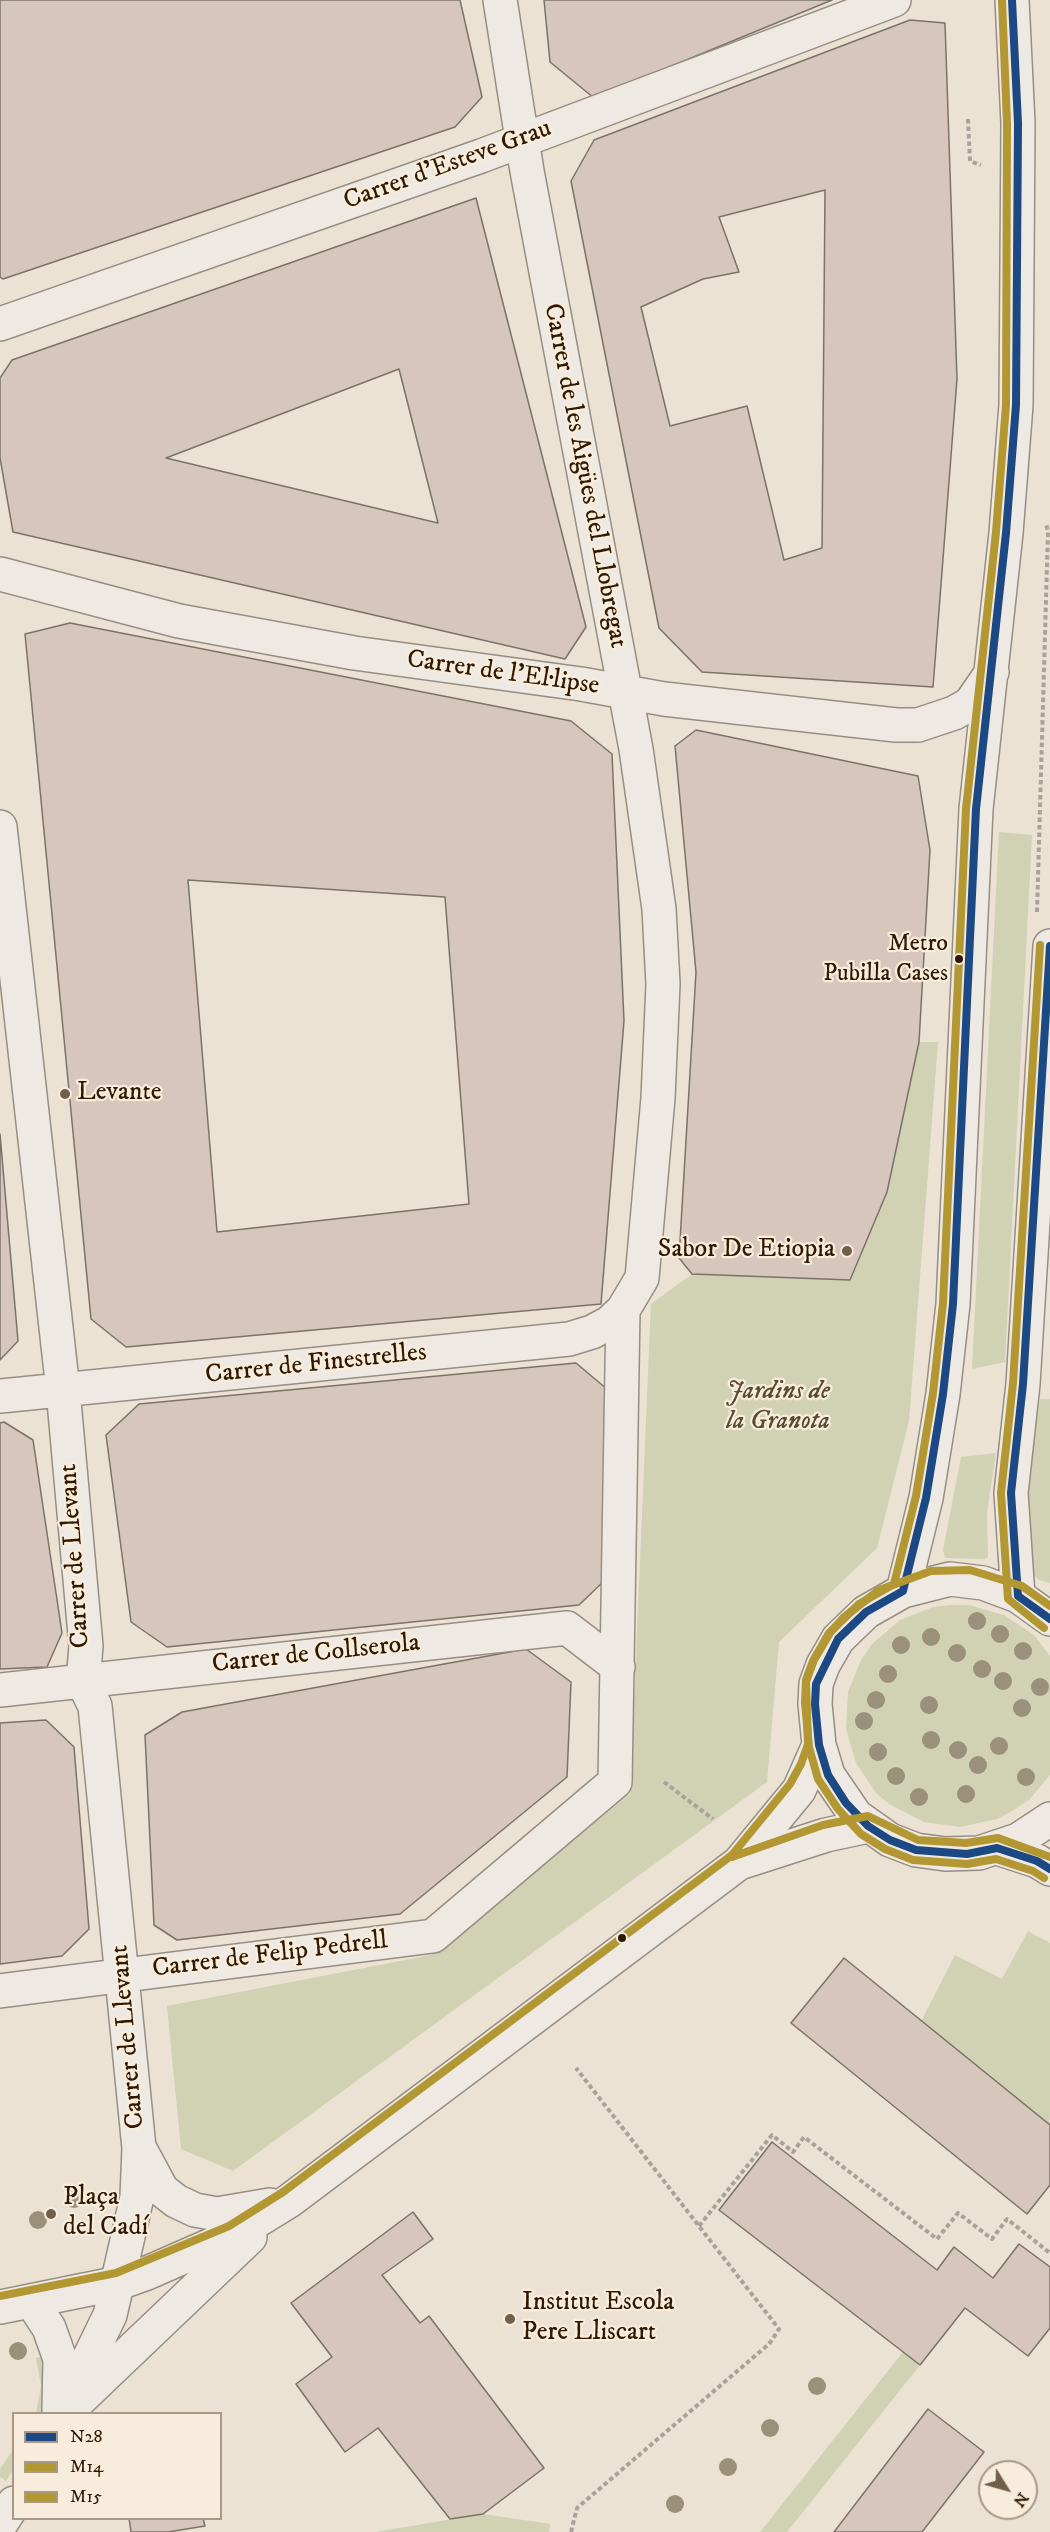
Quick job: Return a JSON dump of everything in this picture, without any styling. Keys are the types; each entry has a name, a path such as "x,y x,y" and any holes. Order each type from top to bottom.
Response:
{"street":[{"name":"Carrer de les Aigües del Llobregat","path":"433,1936 615,1782 623,1310 642,1278 658,1098 663,984 659,909 625,692 521,139 500,0"},
{"name":"Carrer d'Esteve Grau","path":"0,324 481,156 894,0"},
{"path":"903,1591 926,1498 943,1394 953,1304 976,809 992,672 1016,405 1018,123 1012,0"},
{"name":"Carrer de l'El·lipse","path":"0,574 179,621 275,640 664,699 896,724 918,724 954,713 970,704 992,672"},
{"name":"Carrer de Llevant","path":"0,827 8,987 63,1390 86,1646 83,1682 95,1706 139,2148 137,2197 119,2283"},
{"path":"1018,1596 1011,1492 1023,1384 1050,946"},
{"name":"Carrer de Finestrelles","path":"0,1396 569,1339 592,1332 609,1323 623,1310"},
{"path":"1050,1619 1018,1596 983,1583 950,1579 903,1591 885,1599 851,1625 838,1639 823,1665 816,1684 815,1704 819,1745 828,1775 856,1816 890,1840 916,1850 967,1854 997,1848 1032,1832 1050,1818"},
{"name":"Carrer de Collserola","path":"0,1690 567,1628 618,1667"},
{"path":"0,2307 119,2283 234,2235 288,2201 739,1863 799,1790 819,1745"},
{"path":"739,1863 826,1834 868,1826"},
{"path":"997,1848 1037,1861 1050,1869"},
{"name":"Carrer de Felip Pedrell","path":"0,1991 433,1936"},
{"path":"139,2148 162,2190 176,2201 195,2210 217,2214 288,2201"},
{"path":"64,2412 288,2201"},
{"path":"63,2412 110,2315 119,2283"},
{"path":"32,2302 49,2328 60,2359 62,2412"},
{"path":"0,2525 12,2506"}],"path":[{"path":"968,119 970,161"},
{"path":"664,1782 713,1819"},
{"path":"571,2532 577,2508 769,2344 779,2329 576,2068"},
{"path":"699,2226 772,2135 793,2152 804,2137 937,2239 958,2213 992,2239 1007,2219 1050,2253"}],"green space":[{"path":"999,832 1032,835 1005,1362 972,1369"},
{"name":"Jardins de la Granota","path":"919,1042 938,1042 909,1421 877,1548 779,1642 767,1782 233,2171 181,2149 167,2006 431,1955 630,1794 651,1304 692,1274 887,1192"},
{"path":"1040,1399 1050,1399 1050,1583 1039,1580 1032,1573 1025,1505"},
{"path":"996,1453 987,1513 988,1557 984,1559 945,1558 943,1550 961,1457"},
{"path":"969,1605 1004,1615 1034,1635 1050,1656 1050,1775 1029,1800 1012,1811 997,1819 960,1827 924,1822 889,1804 876,1793 856,1763 846,1729 848,1692 861,1660 872,1644 900,1620 933,1607"},
{"path":"1028,1931 1050,1943 1050,2148 912,2039 955,1955 1002,1979"},
{"path":"903,2352 920,2365 787,2532 760,2532"},
{"path":"47,2355 48,2412 36,2412 41,2386 36,2358"},
{"path":"12,2451 12,2472 6,2481 0,2477 0,2469"},
{"path":"483,2514 550,2524 549,2532 375,2532"}],"building":[{"path":"0,0 460,0 482,97 455,127 3,279 0,277"},
{"path":"544,0 832,0 594,98 550,62"},
{"path":"910,20 945,23 957,379 933,687 702,672 659,628 571,181 594,140","holes":["825,190 822,548 784,560 747,406 670,426 641,307 703,279 739,272 719,217"]},
{"path":"476,198 586,627 565,659 13,532 0,458 0,378 12,360","holes":["399,369 438,523 166,458"]},
{"path":"70,623 571,721 612,754 624,1021 601,1304 126,1347 91,1319 25,634","holes":["188,880 445,897 469,1204 217,1232"]},
{"path":"696,730 918,776 930,850 919,1042 887,1192 850,1280 692,1274 679,1258 696,972 675,746"},
{"path":"0,1134 18,1341 0,1360"},
{"path":"576,1363 614,1395 603,1582 579,1605 167,1647 131,1622 106,1435 139,1404"},
{"path":"4,1422 33,1440 62,1633 47,1667 0,1669 0,1423"},
{"path":"526,1649 571,1682 567,1777 400,1914 177,1940 154,1925 145,1735 182,1712"},
{"path":"46,1720 74,1747 89,1929 62,1956 0,1964 0,1723"},
{"path":"844,1958 1050,2125 1050,2185 1027,2214 791,2023"},
{"path":"772,2142 937,2270 954,2247 993,2278 1019,2244 1050,2267 1050,2328 1028,2356 965,2308 920,2365 719,2210"},
{"path":"413,2212 433,2239 382,2275 420,2323 429,2316 544,2468 483,2514 450,2519 378,2428 345,2452 296,2384 332,2357 291,2303"},
{"path":"928,2409 984,2452 922,2532 834,2532"},
{"path":"129,2520 204,2520 205,2526 168,2532 131,2532"}],"transit line":[{"name":"N28","path":"1012,0 1018,123 1016,405 1006,533 976,809 953,1304 943,1394 926,1498 903,1591 866,1612 838,1639 816,1684 815,1704 819,1745 828,1775 846,1803 868,1826 890,1840 916,1850 967,1854 997,1848 1037,1861 1050,1869"},
{"name":"M14","path":"1002,1 1007,123 1006,405 996,532 966,809 943,1303 933,1393 916,1496 894,1584 859,1604 829,1633 813,1661 806,1680 805,1703 809,1747 818,1779 838,1809 861,1834 885,1849 913,1860 967,1864 996,1859 1033,1871 1044,1878"},
{"name":"M14","path":"1040,945 1013,1383 1001,1493 1008,1599 1044,1628"},
{"name":"N28","path":"1050,946 1023,1384 1011,1493 1018,1596 1050,1619"},
{"name":"M15","path":"0,2296 116,2273 229,2226 283,2192 732,1855 790,1784 801,1764 808,1744 806,1682 814,1660 830,1633 843,1618 879,1590 931,1571 970,1570 1022,1586 1050,1606"},
{"name":"M15","path":"732,1857 823,1825 868,1816 918,1840 966,1843 998,1838 1050,1857"}],"place":[{"name":"Metro Pubilla Cases","path":"959,959"},
{"name":"Levante","path":"65,1094"},
{"name":"Sabor De Etiopia","path":"847,1251"},
{"name":"Plaça del Cadí","path":"51,2214"},
{"name":"Institut Escola Pere Lliscart","path":"510,2319"}]}
